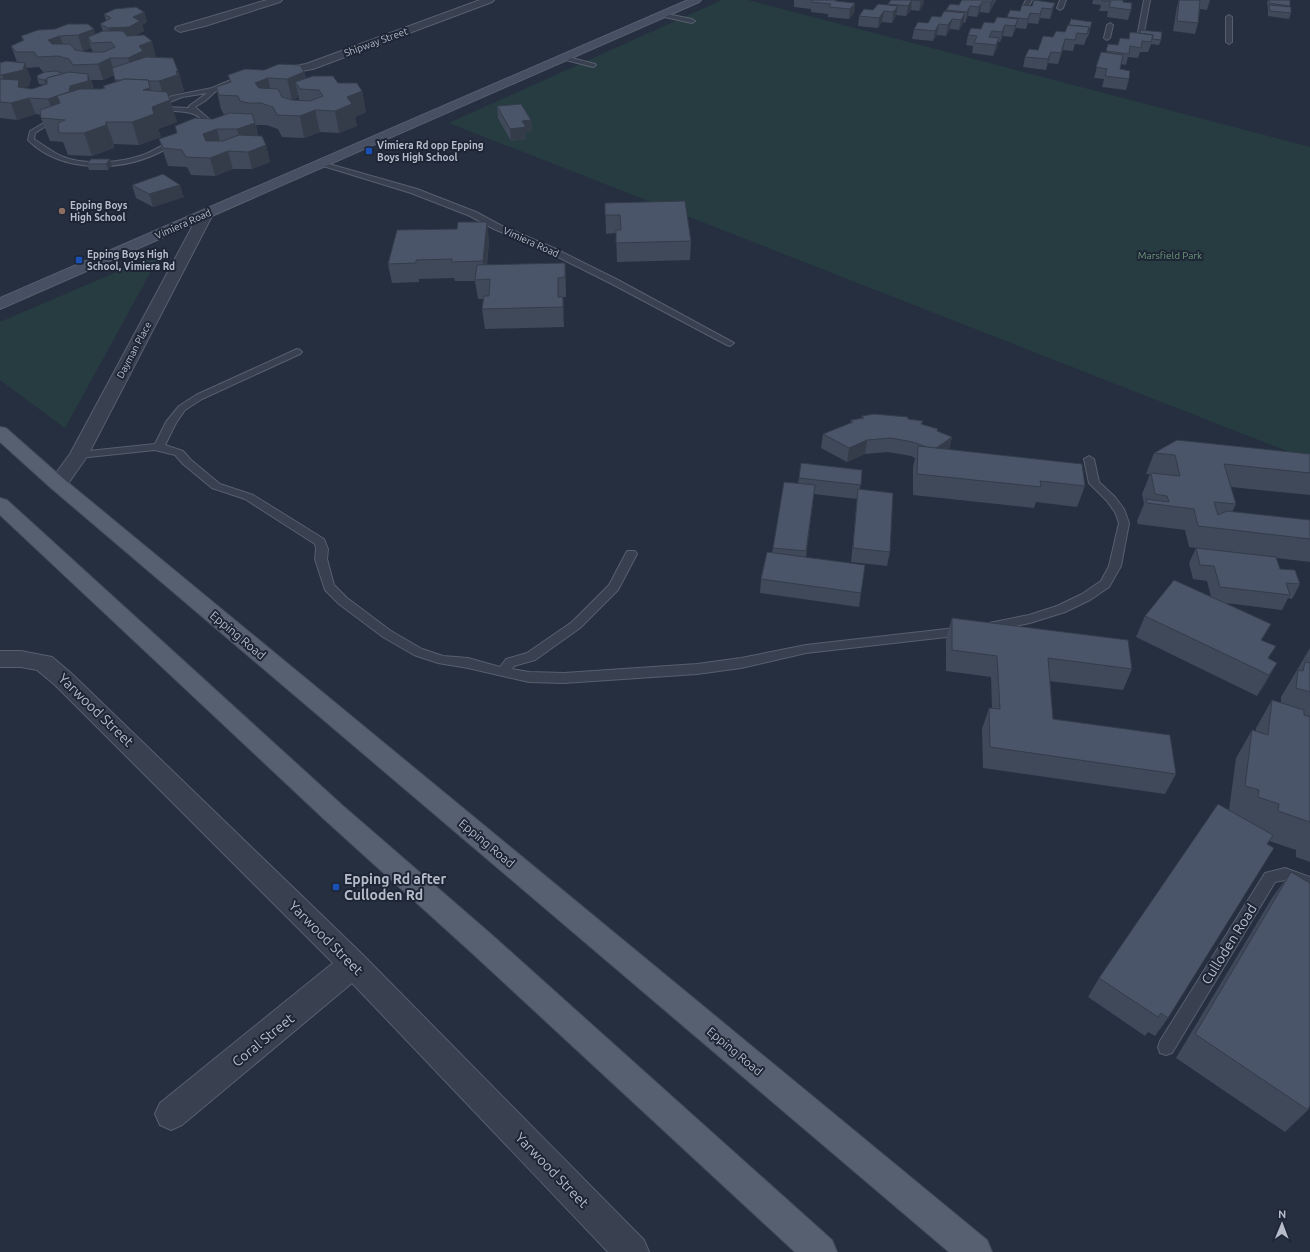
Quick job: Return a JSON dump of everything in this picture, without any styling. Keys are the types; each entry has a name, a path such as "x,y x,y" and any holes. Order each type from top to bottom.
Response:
{"main road":[{"name":"Epping Road","path":"0,432 58,484 975,1252"},
{"path":"0,504 333,812 482,944 820,1252"}],"street":[{"path":"180,29 201,24 277,0"},
{"name":"Shipway Street","path":"260,73 284,72 308,67 489,0"},
{"name":"Vimiera Road","path":"0,304 696,0"},
{"name":"Dayman Place","path":"58,484 79,454 206,214"},
{"name":"Yarwood Street","path":"0,659 21,659 44,663 63,678 353,964 632,1252"},
{"name":"Coral Street","path":"171,1114 353,964"}],"lane":[{"path":"1025,8 1029,0"},
{"path":"1060,8 1063,0"},
{"path":"1141,32 1147,0"},
{"path":"662,15 692,21"},
{"path":"1229,17 1229,42"},
{"path":"1107,38 1110,25"},
{"path":"564,58 593,66"},
{"path":"192,110 191,107 194,104 203,100 214,90 222,85 236,80"},
{"path":"55,122 44,125 32,132 31,140 54,155 72,162 89,163 131,161 147,156 185,135 199,126 206,118 192,110 174,110 164,108 162,103 172,97 214,90"},
{"name":"Vimiera Road","path":"322,164 414,191 473,214 497,227 553,251 616,282 730,343"},
{"path":"159,447 171,422 182,408 199,397 297,352"},
{"path":"79,454 159,447 179,453 186,462 216,486 248,497 320,542 322,549 321,560 329,587 354,609 387,634 418,652 442,660 468,663 529,677 564,678 697,669 741,663 806,649 976,629 1030,618 1061,609 1086,597 1105,584 1115,566 1124,523 1120,511 1094,484 1088,459"},
{"path":"503,672 510,662 531,657 576,625 614,587 631,554"},
{"name":"Culloden Road","path":"1166,1047 1270,877 1285,874 1310,884"}],"green space":[{"name":"Marsfield Park","path":"722,0 748,0 1310,147 1310,460 449,123"},
{"path":"161,253 65,428 0,380 0,322"}],"building":[{"path":"813,0 836,0 835,1 855,3 850,9 829,7 831,4 811,2"},
{"path":"891,0 912,0 908,6 888,4"},
{"path":"962,0 993,0 991,2 982,2 979,7 970,6 967,12 946,10 950,4 959,5"},
{"path":"1034,0 1055,3 1052,9 1042,8 1040,14 1030,13 1028,19 1007,17 1010,10 1020,11 1022,5 1032,6"},
{"path":"1102,0 1123,0 1123,2 1132,3 1131,10 1109,7 1111,1"},
{"path":"1179,0 1200,0 1198,23 1177,21"},
{"path":"1269,0 1290,0 1290,6 1269,3"},
{"path":"878,4 898,6 893,12 884,11 879,18 859,16 864,9 873,10"},
{"path":"1269,5 1291,7 1291,13 1270,11"},
{"path":"136,7 144,12 133,17 140,21 129,27 108,28 100,24 111,18 104,14 115,9"},
{"path":"944,11 965,13 961,20 952,19 948,25 939,24 935,31 914,29 918,22 928,23 932,16 941,17"},
{"path":"997,17 1018,19 1015,26 1005,25 1002,32 992,31 989,37 999,38 996,45 974,43 977,36 968,35 971,28 981,29 984,22 994,23"},
{"path":"1071,19 1092,22 1089,31 1089,27 1069,25"},
{"path":"68,24 88,24 94,29 78,35 60,36 48,40 52,44 70,44 75,50 104,52 115,47 111,42 92,43 88,37 103,31 123,31 127,36 144,35 152,41 139,46 143,51 128,58 110,58 98,64 73,65 69,59 58,56 38,57 34,52 16,52 11,46 24,40 21,36 38,30 55,29"},
{"path":"1068,25 1089,27 1087,34 1077,33 1075,40 1065,39 1061,53 1051,52 1048,59 1025,57 1029,49 1038,50 1043,36 1053,37 1056,31 1065,32"},
{"path":"1140,30 1162,32 1161,40 1152,39 1153,35 1140,33"},
{"path":"1130,32 1153,35 1151,42 1142,41 1141,48 1130,46 1129,54 1106,51 1108,44 1118,45 1120,38 1129,39"},
{"path":"1101,52 1123,55 1120,69 1130,71 1129,79 1105,76 1107,69 1096,67"},
{"path":"146,57 173,58 178,71 176,71 179,73 176,73 180,74 159,81 125,79 115,80 112,68"},
{"path":"6,61 25,63 23,70 0,75 0,63"},
{"path":"279,64 300,65 304,72 287,79 268,78 255,83 259,88 278,89 282,97 292,100 310,101 323,96 319,90 300,89 295,82 313,76 333,76 338,83 357,83 362,91 347,97 352,104 335,111 315,110 300,116 277,115 273,107 261,103 248,103 240,101 238,96 219,95 216,87 231,82 228,75 245,69 264,70"},
{"path":"55,71 62,74 44,80 37,78 38,75 45,72"},
{"path":"69,72 88,74 88,81 70,86 69,92 48,99 29,98 11,103 0,102 0,79 19,80 18,87 32,89 47,84 47,78"},
{"path":"125,79 148,80 150,88 143,90 167,92 170,100 152,107 154,114 132,122 106,122 106,125 84,133 59,133 58,123 65,120 41,118 40,110 60,103 57,96 80,89 105,88 103,86"},
{"path":"521,104 531,120 522,121 526,127 510,129 497,106"},
{"path":"230,113 252,114 255,123 237,129 217,129 203,134 206,141 223,141 239,135 262,136 266,145 248,152 228,151 210,158 186,157 182,150 163,148 159,139 177,133 175,126 195,118 213,119"},
{"path":"91,159 110,159 106,164 87,164"},
{"path":"163,174 180,185 149,194 132,185"},
{"path":"685,201 691,241 616,243 616,230 621,230 620,215 605,215 605,203"},
{"path":"458,222 487,222 483,261 452,262 452,259 416,260 416,263 388,264 397,230 457,229"},
{"path":"565,263 565,277 558,278 558,297 563,297 563,307 482,309 484,296 489,296 490,279 475,280 477,265"},
{"path":"874,414 908,417 908,419 923,421 921,424 938,429 937,431 952,437 936,448 929,448 913,442 891,438 867,440 849,448 823,434 853,422 851,420 864,418 862,416"},
{"path":"1177,440 1310,454 1310,473 1224,464 1236,504 1214,502 1218,515 1227,511 1310,520 1310,539 1198,526 1194,509 1147,503 1146,499 1169,502 1167,496 1155,494 1151,473 1180,476 1175,455 1154,453"},
{"path":"918,446 1082,464 1085,486 1040,481 1041,487 917,474"},
{"path":"801,463 862,470 861,485 799,478"},
{"path":"784,482 815,485 806,551 773,548"},
{"path":"858,489 893,493 890,552 853,548"},
{"path":"1196,548 1276,557 1280,569 1295,570 1300,584 1286,583 1290,595 1220,587 1214,566 1200,565"},
{"path":"767,552 865,565 861,593 761,579"},
{"path":"1174,580 1271,624 1261,640 1276,646 1268,658 1277,663 1269,675 1145,616"},
{"path":"952,618 1128,640 1132,669 1048,658 1053,719 1170,735 1176,774 990,747 989,708 1000,709 997,656 952,650"},
{"path":"1305,662 1310,663 1310,692 1296,688 1298,670 1303,671"},
{"path":"1272,700 1304,710 1304,715 1310,717 1310,822 1278,811 1279,804 1258,797 1259,790 1245,786 1252,730 1268,735"},
{"path":"1218,804 1273,835 1267,844 1274,848 1168,1018 1161,1013 1158,1017 1099,978"},
{"path":"1291,872 1310,883 1310,1105 1308,1110 1195,1034"}],"place":[{"name":"Vimiera Rd opp Epping Boys High School","path":"369,151"},
{"name":"Epping Boys High School","path":"62,211"},
{"name":"Epping Boys High School, Vimiera Rd","path":"79,260"},
{"name":"Epping Rd after Culloden Rd","path":"336,887"}]}
